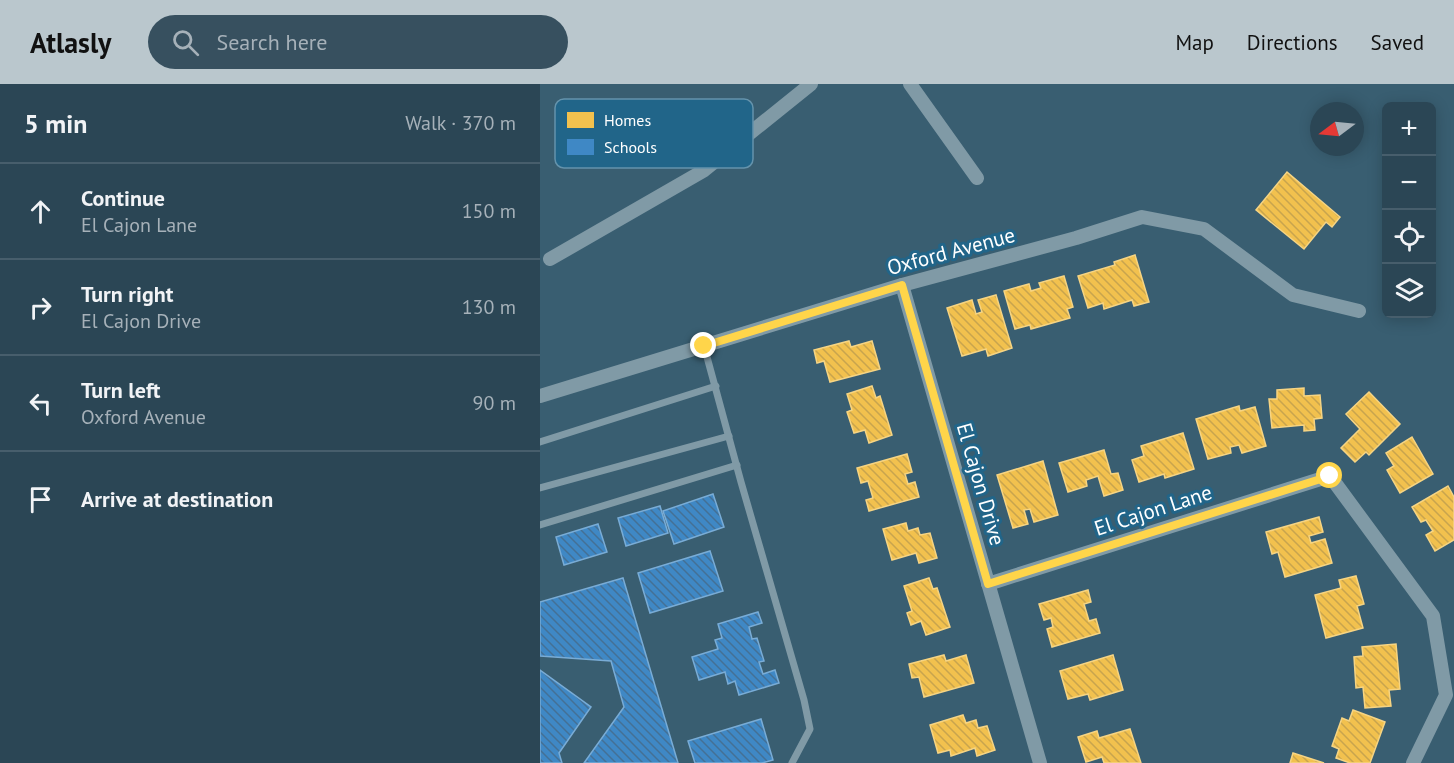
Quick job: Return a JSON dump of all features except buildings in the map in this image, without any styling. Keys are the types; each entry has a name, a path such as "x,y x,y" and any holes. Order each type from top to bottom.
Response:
{"street":[{"path":"753,131 811,84"},
{"path":"910,84 978,178"},
{"path":"550,259 707,168"},
{"name":"Oxford Avenue","path":"540,396 902,285 1142,218 1204,230 1293,295 1359,311"},
{"name":"El Cajon Drive","path":"902,285 1040,763"},
{"name":"El Cajon Lane","path":"988,584 1330,476 1433,616 1446,695 1413,763"}],"lane":[{"path":"704,346 804,700 810,729 792,763"},
{"path":"540,442 716,386"},
{"path":"540,488 729,436"},
{"path":"540,525 737,465"}],"route":[{"path":"704,346 902,285 988,584 1330,476"}]}
